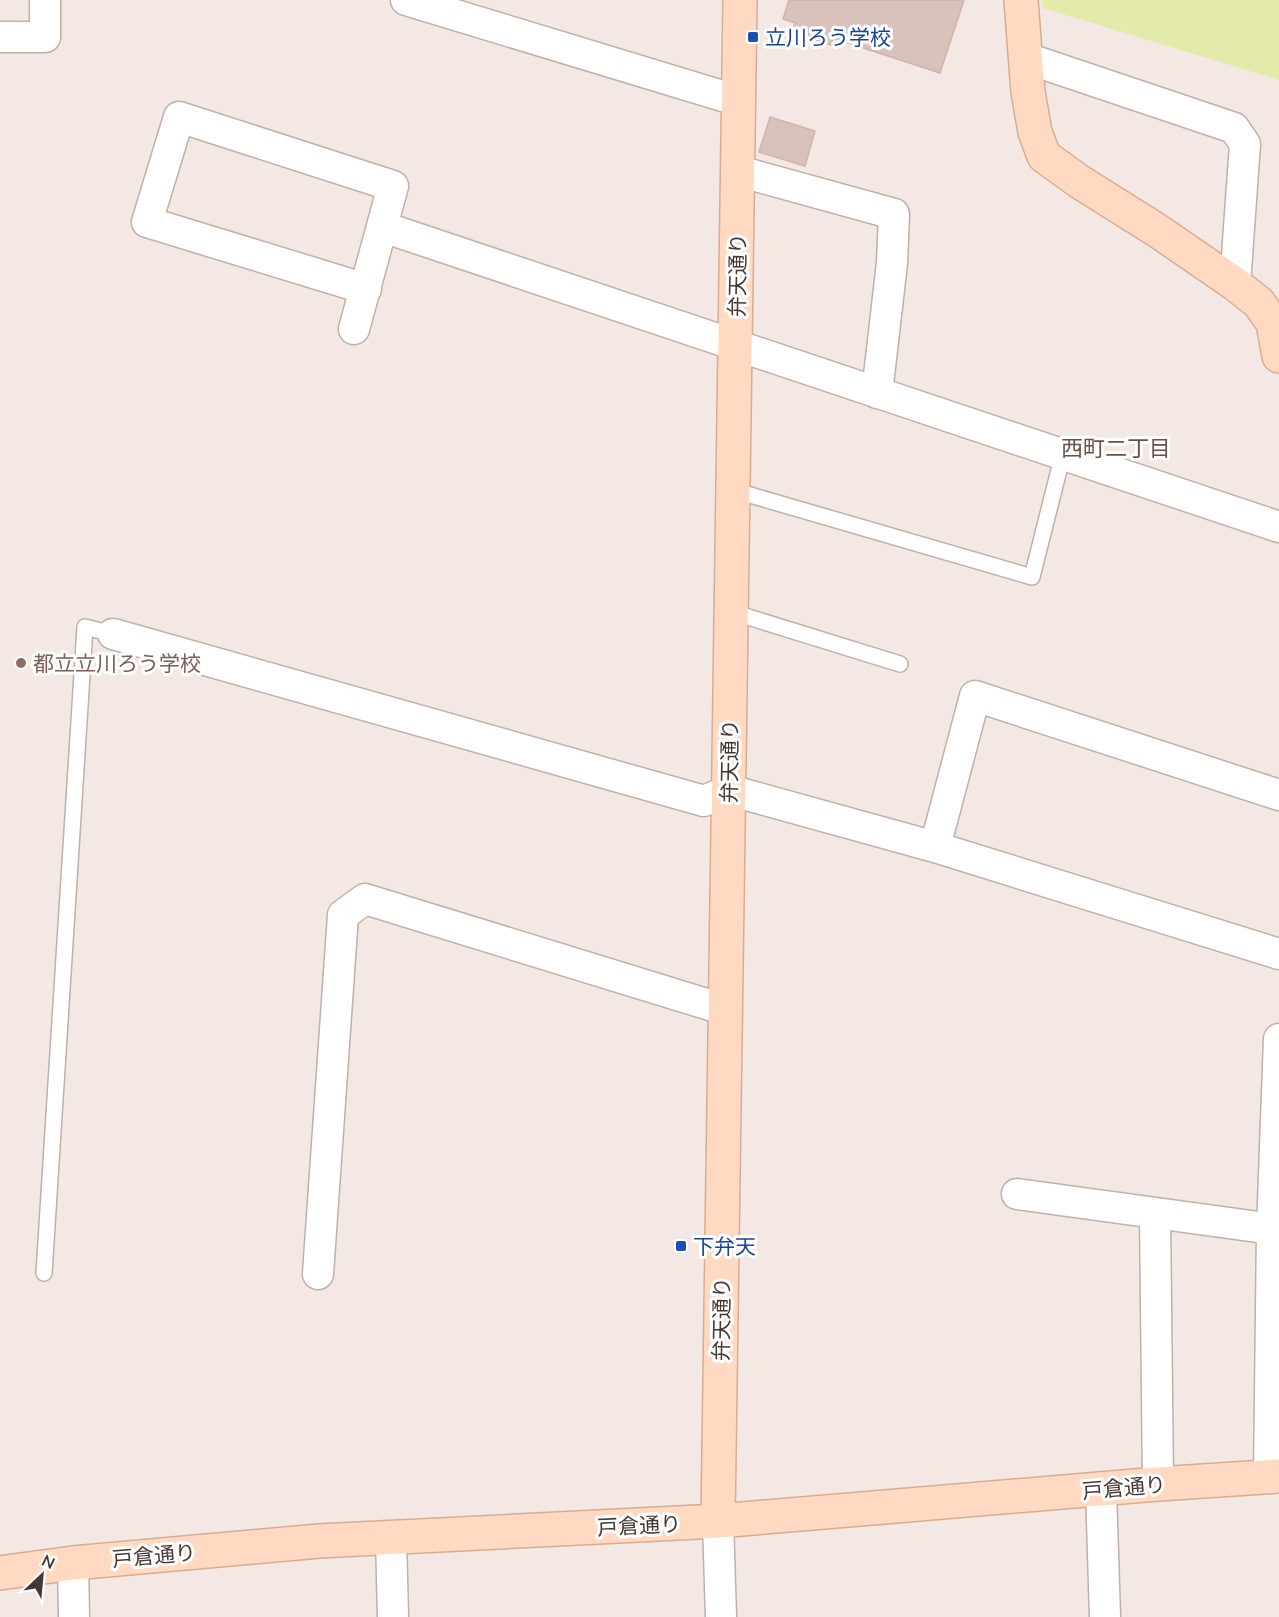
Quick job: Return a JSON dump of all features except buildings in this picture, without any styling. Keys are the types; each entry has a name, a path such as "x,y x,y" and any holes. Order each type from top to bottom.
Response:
{"street":[{"path":"0,37 45,37 45,0"},
{"path":"406,0 739,100"},
{"name":"弁天通り","path":"718,1521 741,0"},
{"path":"1021,0 1035,132 1044,156 1080,182 1158,231 1259,303 1277,322 1279,356"},
{"path":"1026,58 1234,128 1245,144 1235,284"},
{"path":"354,329 366,290 393,186 179,117 147,222 366,290"},
{"path":"738,171 894,214 892,263 877,393"},
{"path":"383,227 1279,527"},
{"path":"113,634 704,801 729,790 935,847 1279,954"},
{"path":"935,847 975,696 1279,795"},
{"path":"318,1274 343,915 365,899 726,1010"},
{"path":"1274,1477 1272,1229 1279,1039"},
{"path":"1017,1194 1272,1229"},
{"path":"1155,1213 1158,1484"},
{"name":"戸倉通り","path":"0,1573 73,1563 319,1541 718,1521 1158,1484 1274,1477"},
{"path":"1101,1489 1105,1617"},
{"path":"718,1521 721,1617"},
{"path":"391,1538 393,1617"},
{"path":"73,1563 74,1617"}],"lane":[{"path":"733,490 1032,577 1063,454"},
{"path":"732,612 900,664"},
{"path":"44,1273 85,627 113,634"}],"green space":[{"path":"1042,0 1279,0 1279,80 1043,8"}],"place":[{"name":"立川ろう学校","path":"753,37"},
{"name":"都立立川ろう学校","path":"21,663"},
{"name":"下弁天","path":"681,1246"}],"district":[{"name":"西町二丁目","path":"1116,448"}]}
